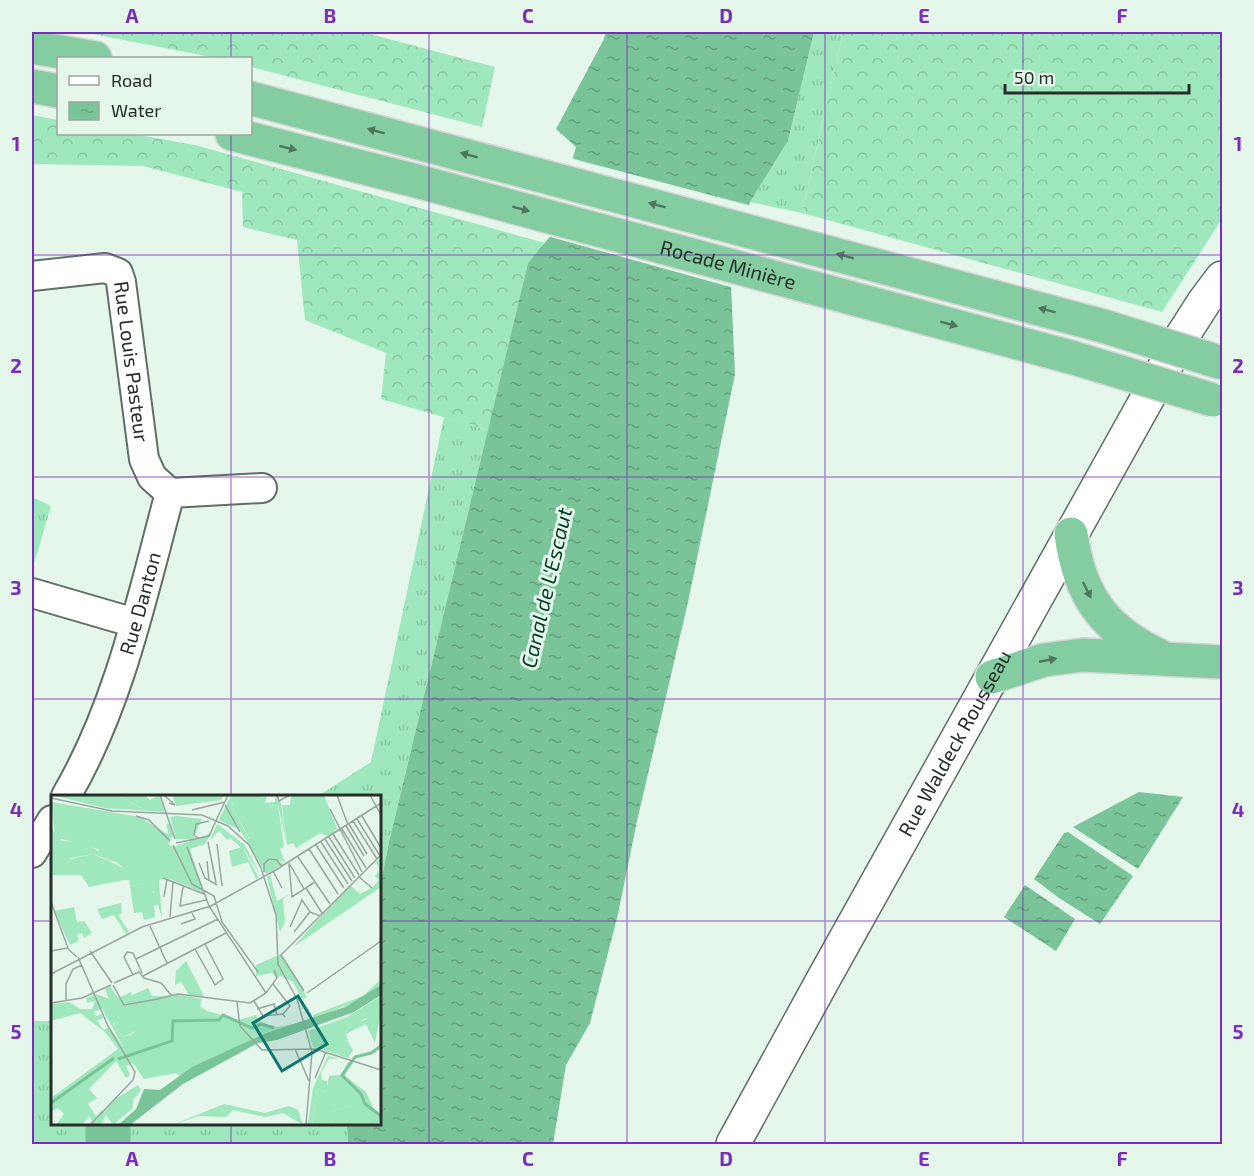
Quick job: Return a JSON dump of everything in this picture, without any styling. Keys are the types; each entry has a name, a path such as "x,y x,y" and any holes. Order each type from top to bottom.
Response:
{"highway":[{"path":"32,47 89,57"},
{"path":"32,86 57,91"},
{"name":"Rocade Minière","path":"252,99 902,271 1103,326 1222,363"},
{"name":"Rocade Minière","path":"235,135 424,183 1074,358 1218,402"},
{"path":"1071,534 1078,571 1097,609 1131,641 1166,659"},
{"path":"992,677 1044,660 1063,657 1101,655 1222,662"}],"street":[{"name":"Rue Louis Pasteur","path":"32,276 105,268 118,273 144,459 152,477 170,493"},
{"name":"Rue Waldeck Rousseau","path":"733,1144 1071,534 1178,345 1204,302 1222,278"},
{"path":"170,493 262,488"},
{"name":"Rue Danton","path":"67,795 100,731 135,623 170,493"},
{"path":"32,593 135,623"},
{"path":"32,853 51,822"}],"green space":[{"path":"83,32 362,32 495,67 482,127 252,67 252,57 211,57"},
{"path":"814,32 843,32 802,213 750,202 788,141"},
{"path":"843,32 1222,32 1222,219 1162,312 802,213"},
{"path":"32,115 57,120 57,135 139,135 195,145 545,243 528,263 488,430 381,399 386,353 305,320 297,240 243,227 242,192 143,166 32,164"},
{"path":"444,417 488,430 381,883 381,795 320,795 371,762"},
{"path":"32,497 51,506 34,564 32,564"},
{"path":"32,1021 51,1021 51,1125 347,1125 348,1144 32,1144"}],"water":[{"name":"Canal de L'Escaut","path":"606,32 814,32 788,141 750,202 731,286 735,374 688,602 637,821 618,914 590,1023 566,1065 553,1144 348,1144 347,1125 381,1125 381,883 389,842 528,263 552,234 576,147 556,129"},
{"path":"1139,792 1183,797 1138,869 1073,827"},
{"path":"1068,832 1133,876 1100,924 1034,879 1064,833"},
{"path":"1025,885 1075,919 1056,951 1004,917"}],"pier":[{"path":"570,158 752,206 734,288 547,236 550,233"}],"waterway":[{"path":"108,1125 108,1144"}]}
